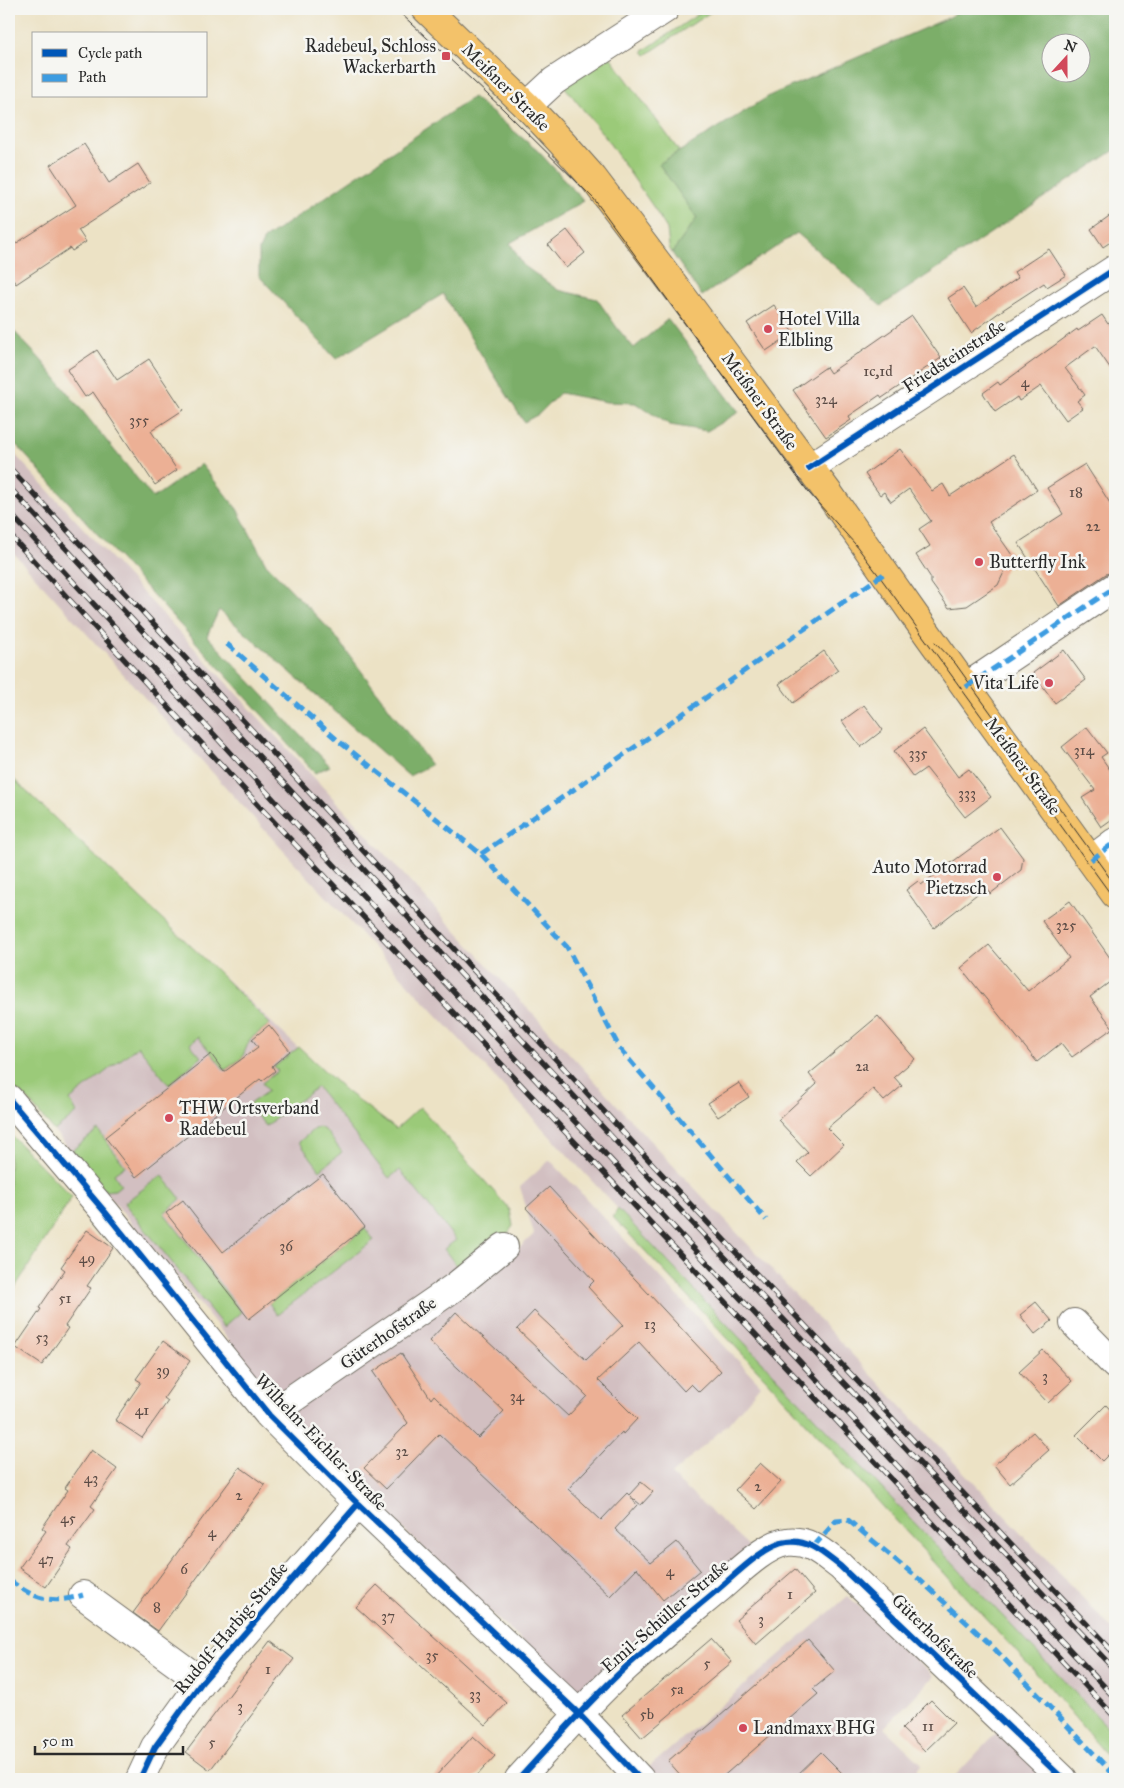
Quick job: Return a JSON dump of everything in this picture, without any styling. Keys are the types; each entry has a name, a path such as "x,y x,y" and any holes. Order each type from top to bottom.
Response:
{"main road":[{"name":"Meißner Straße","path":"426,9 527,106 593,178 809,468 1115,894"}],"street":[{"path":"527,106 554,81 665,9"},
{"name":"Friedsteinstraße","path":"809,468 1115,269"},
{"path":"966,687 1115,587"},
{"path":"1091,860 1115,842"},
{"name":"Wilhelm-Eichler-Straße","path":"9,1099 105,1212 269,1415 358,1504 579,1714 640,1779"},
{"name":"Güterhofstraße","path":"269,1415 456,1286 504,1248"},
{"path":"1074,1324 1115,1365"},
{"name":"Rudolf-Harbig-Straße","path":"140,1779 155,1747 202,1682 358,1504"},
{"name":"Güterhofstraße","path":"774,1545 787,1542 801,1542 814,1546 840,1566 1063,1779"},
{"name":"Emil-Schüller-Straße","path":"519,1779 579,1714 626,1667 750,1562 774,1545"},
{"name":"Rudolf-Harbig-Straße","path":"83,1595 202,1682"}],"shaded area":[{"path":"9,448 667,1159 1115,1632 1115,1735 618,1209 279,846 9,548"},
{"path":"209,963 514,1253 534,1234 520,1187 550,1160 761,1385 727,1425 671,1475 751,1548 580,1693 501,1622 298,1430 212,1319 29,1101"},
{"path":"848,1596 934,1676 884,1728 922,1764 909,1779 658,1779 648,1768"},
{"path":"997,1732 1044,1776 1041,1779 952,1779"}],"green space":[{"path":"706,9 715,9 646,55 643,51"},
{"path":"961,9 1115,9 1115,150 881,306 797,233 702,296 672,253 697,218 659,164 771,95 950,17"},
{"path":"609,55 679,151 659,164 697,218 672,253 669,247 667,229 652,205 603,134 564,86"},
{"path":"473,97 538,151 584,201 510,243 523,265 558,290 597,299 634,348 668,319 739,412 707,431 670,425 635,403 606,402 560,393 539,414 524,422 443,294 336,359 259,276 259,250 264,239"},
{"path":"9,326 42,361 153,498 201,464 237,509 266,564 333,633 431,765 409,776 219,610 207,636 330,766 315,773 9,437"},
{"path":"9,775 209,963 270,1024 250,1039 242,1058 225,1070 198,1037 190,1044 201,1057 169,1085 138,1046 70,1100 77,1113 54,1131 29,1101 9,1083"},
{"path":"299,1047 346,1091 396,1129 420,1107 510,1210 513,1226 502,1241 461,1272 444,1249 456,1240 400,1170 389,1178 317,1087 266,1126 248,1105 268,1091 262,1083 278,1071 274,1067"},
{"path":"319,1127 326,1131 342,1152 320,1170 299,1142"},
{"path":"98,1130 125,1166 114,1174 121,1185 115,1190 105,1191 72,1150"},
{"path":"9,1133 72,1197 9,1297"},
{"path":"162,1175 181,1199 164,1213 241,1312 224,1327 124,1203"},
{"path":"618,1209 1115,1735 1115,1765 1047,1685 766,1379 613,1217"},
{"path":"365,1228 374,1240 277,1315 269,1303"}],"building":[{"path":"84,144 109,183 138,164 150,183 78,230 86,242 72,251 70,248 16,284 9,274 9,248 76,205 50,165"},
{"path":"1115,212 1115,239 1103,247 1091,229"},
{"path":"567,230 585,253 566,268 548,245"},
{"path":"1049,249 1066,275 1047,287 1044,283 971,333 948,298 963,288 976,307 1018,278 1014,272"},
{"path":"774,305 793,333 766,351 747,323"},
{"path":"1102,315 1108,324 1115,319 1115,375 1095,346 1065,368 1085,395 1077,401 1083,408 1066,420 1041,386 1019,401 1017,397 995,412 983,393 998,382 1000,385 1077,329 1078,331"},
{"path":"912,316 941,358 882,398 880,395 849,416 851,420 826,437 793,390 826,367 830,373"},
{"path":"97,350 117,380 149,359 183,410 151,431 177,470 155,485 93,392 85,397 67,370"},
{"path":"900,449 932,491 943,484 950,496 1014,454 1037,490 989,522 1012,555 998,585 967,606 949,608 931,583 931,578 916,555 930,546 919,529 931,521 909,489 891,502 884,492 880,495 865,474"},
{"path":"1085,464 1115,511 1115,572 1106,574 1059,606 1018,543 1063,514 1047,488"},
{"path":"1064,650 1086,680 1055,703 1033,673"},
{"path":"824,651 838,670 793,703 779,684"},
{"path":"864,705 883,730 861,747 842,721"},
{"path":"1087,727 1107,753 1101,757 1115,777 1115,817 1101,827 1082,798 1095,790 1062,747"},
{"path":"923,729 958,777 969,769 991,797 965,817 926,768 913,777 894,751"},
{"name":"Auto Motorrad Pietzsch","path":"1000,827 1023,858 1021,870 990,894 986,887 934,928 906,890 918,881 921,885"},
{"path":"1070,901 1115,965 1115,978 1090,997 1113,1028 1072,1057 1061,1043 1037,1062 961,968 989,945 1028,991 1069,958 1042,921"},
{"path":"878,1016 915,1059 894,1077 902,1086 884,1101 873,1089 827,1128 844,1145 811,1176 797,1162 808,1152 778,1120 817,1084 809,1074"},
{"name":"THW Ortsverband Radebeul","path":"269,1025 290,1051 272,1066 275,1071 262,1081 260,1079 136,1177 105,1137 211,1054 224,1072 258,1047 252,1039"},
{"path":"739,1083 749,1097 718,1117 708,1103"},
{"path":"323,1174 365,1227 249,1319 166,1213 183,1200 223,1252"},
{"path":"549,1187 721,1371 699,1392 691,1384 684,1391 639,1342 598,1380 637,1419 623,1434 622,1432 568,1489 601,1520 627,1493 629,1495 641,1482 653,1492 641,1505 630,1496 637,1505 615,1529 651,1563 677,1542 700,1570 663,1600 637,1568 610,1596 439,1434 386,1489 364,1468 408,1423 373,1372 401,1353 431,1399 434,1395 478,1438 504,1411 429,1341 456,1312 568,1416 587,1396 517,1329 534,1311 586,1360 623,1325 588,1287 594,1281 526,1208"},
{"path":"87,1230 113,1248 87,1286 91,1288 65,1326 68,1328 42,1365 15,1347 65,1270 61,1267"},
{"path":"1036,1302 1052,1321 1035,1334 1020,1315"},
{"path":"163,1341 190,1361 164,1398 168,1401 142,1438 115,1420 141,1382 136,1379"},
{"path":"1043,1350 1072,1381 1048,1403 1019,1372"},
{"path":"1106,1405 1115,1415 1115,1448 1102,1461 1076,1435"},
{"path":"1033,1432 1049,1450 1010,1484 994,1465"},
{"path":"91,1450 117,1469 91,1506 95,1509 68,1546 72,1549 46,1587 19,1568 46,1531 42,1528 68,1490 65,1488"},
{"path":"760,1463 781,1482 756,1509 735,1490"},
{"path":"240,1467 265,1485 158,1631 133,1613"},
{"path":"795,1569 815,1593 756,1644 736,1620"},
{"path":"377,1585 507,1703 486,1725 356,1607"},
{"path":"711,1639 732,1662 642,1738 622,1715"},
{"name":"Landmaxx BHG","path":"808,1640 835,1671 813,1689 818,1694 720,1779 684,1779 668,1761"},
{"path":"270,1641 294,1659 210,1770 186,1752"},
{"path":"931,1700 954,1723 925,1751 902,1729"},
{"path":"473,1736 495,1756 474,1779 433,1779"},
{"path":"821,1752 848,1779 793,1779"}],"tram line":[{"path":"396,9 503,109 594,199 809,493 855,544 880,577 1115,900"},
{"path":"935,642 955,663 1115,885"}],"railway":[{"path":"9,467 659,1171 1115,1654"},
{"path":"9,487 650,1178 1115,1670"},
{"path":"9,512 312,841 1115,1698"},
{"path":"9,534 261,808 1115,1717"}],"marked path":[{"path":"481,854 885,573"},
{"path":"966,687 1115,587"},
{"path":"227,644 341,743 481,854 567,947 620,1049 766,1220"},
{"path":"1091,860 1115,842"},
{"path":"814,1546 836,1521 848,1520 920,1580 990,1644 1115,1776"},
{"path":"9,1580 35,1596 52,1600 62,1600 83,1595"}],"cycle path":[{"path":"809,468 1115,269"},
{"path":"9,1099 105,1212 269,1415 358,1504 579,1714 640,1779"},
{"path":"140,1779 155,1747 202,1682 358,1504"},
{"path":"519,1779 571,1722 626,1667 759,1555 778,1544 787,1542 802,1543 816,1548 840,1566 1063,1779"}],"place":[{"name":"Radebeul, Schloss Wackerbarth","path":"446,56"},
{"name":"Hotel Villa Elbling","path":"768,329"},
{"name":"Butterfly Ink","path":"979,562"},
{"name":"Vita Life","path":"1049,683"},
{"name":"Auto Motorrad Pietzsch","path":"997,877"},
{"name":"THW Ortsverband Radebeul","path":"169,1118"},
{"name":"Landmaxx BHG","path":"743,1728"}]}
